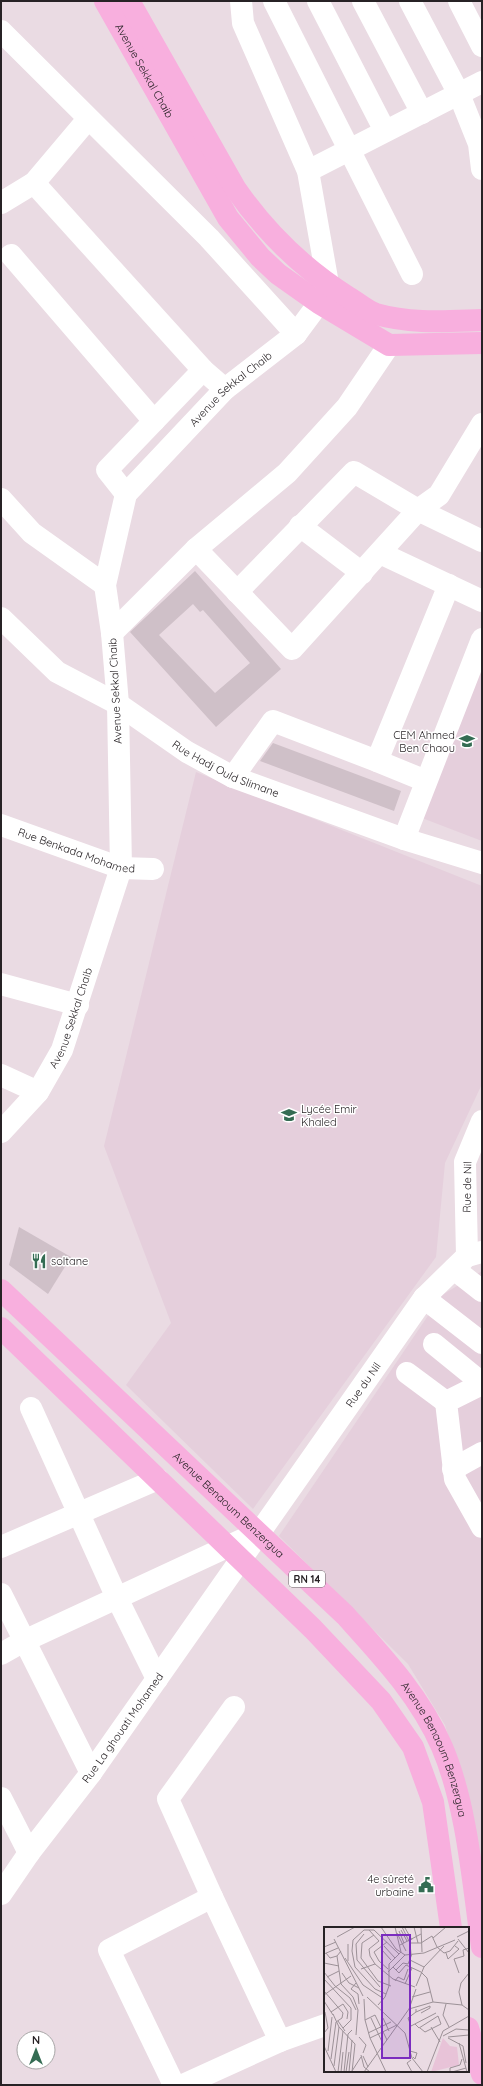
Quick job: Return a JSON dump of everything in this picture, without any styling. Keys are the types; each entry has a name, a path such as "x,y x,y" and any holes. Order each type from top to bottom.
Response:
{"main road":[{"name":"Avenue Sekkal Chaib","path":"105,1 228,218 260,257 298,290 324,294 374,314 407,321 482,320"},
{"name":"Avenue Sekkal Chaib","path":"129,1 236,188 251,210 324,294 389,345"},
{"path":"389,345 482,343"},
{"name":"Avenue Benaoum Benzergua","path":"1,1290 345,1616 396,1670 424,1713 442,1747 453,1779 468,1849 482,1947"},
{"name":"Avenue Benaoum Benzergua","path":"1,1328 313,1628 380,1701 413,1747 433,1802 451,1927"},
{"path":"469,2031 482,2074"}],"street":[{"path":"241,1 243,23 308,171 324,294"},
{"path":"274,1 412,274"},
{"path":"318,1 385,132"},
{"path":"363,1 422,113"},
{"path":"410,1 459,94 481,144 482,169"},
{"path":"459,1 482,46"},
{"path":"1,31 209,238 296,334"},
{"path":"308,171 482,82"},
{"path":"459,94 482,94"},
{"path":"1,203 34,183 88,119"},
{"path":"34,183 203,370 225,389"},
{"path":"11,255 154,421"},
{"name":"Avenue Sekkal Chaib","path":"1,1132 38,1092 62,1050 78,1005 121,868 118,704 112,633 105,585 126,494 225,389 296,334 324,294"},
{"path":"112,633 196,549 287,472 347,407 389,345"},
{"path":"126,494 107,470 203,370"},
{"path":"196,549 292,649 418,510 439,495 482,425"},
{"path":"237,592 354,472 418,510 482,541"},
{"path":"1,499 32,533 105,585"},
{"path":"300,526 362,573"},
{"path":"380,552 482,601"},
{"path":"377,761 449,585"},
{"name":"Rue Hadj Ould Slimane","path":"1,618 57,672 118,704 187,752 233,777 404,839 482,863"},
{"path":"404,839 482,639"},
{"path":"233,777 273,721 426,781"},
{"name":"Rue Benkada Mohamed","path":"1,824 121,868 153,869"},
{"path":"1,984 78,1005"},
{"path":"1,1074 38,1092"},
{"name":"Rue de Nil","path":"468,1259 465,1162 482,1122"},
{"path":"468,1259 482,1291"},
{"name":"Rue du Nil","path":"258,1534 424,1298 468,1259"},
{"path":"424,1298 482,1343"},
{"path":"434,1344 482,1383 446,1402"},
{"path":"407,1373 446,1402 454,1479 482,1527"},
{"path":"31,1408 117,1598 157,1679"},
{"path":"453,1469 482,1453"},
{"path":"1,1547 158,1479"},
{"path":"1,1654 24,1641 117,1598 234,1553 258,1534"},
{"name":"Rue La ghouati Mohamed","path":"1,1894 29,1853 91,1773 157,1679 234,1553"},
{"path":"1,1594 91,1773"},
{"path":"234,1707 168,1799 212,1898 280,2041"},
{"path":"1,1798 29,1853"},
{"path":"174,2085 109,1950 212,1898"},
{"path":"182,2085 280,2041 324,2025"}],"shaded area":[{"name":"CEM Ahmed Ben Chaou","path":"482,664 482,841 422,818"},
{"name":"Lycée Emir Khaled","path":"196,772 482,886 482,1084 445,1163 436,1257 253,1509 126,1385 171,1323 104,1146"},
{"path":"482,1271 482,1897 455,1759 445,1725 408,1664 279,1536 442,1295"}],"building":[{"path":"195,571 281,669 216,727 130,632","holes":["193,604 200,612 203,610 250,663 215,693 159,635"]},
{"path":"273,743 401,791 394,811 260,761"},
{"name":"soltane","path":"19,1227 71,1257 48,1294 9,1265"}],"place":[{"name":"CEM Ahmed Ben Chaou","path":"467,741"},
{"name":"Lycée Emir Khaled","path":"289,1115"},
{"name":"soltane","path":"39,1261"},
{"name":"4e sûreté urbaine","path":"426,1885"}]}
